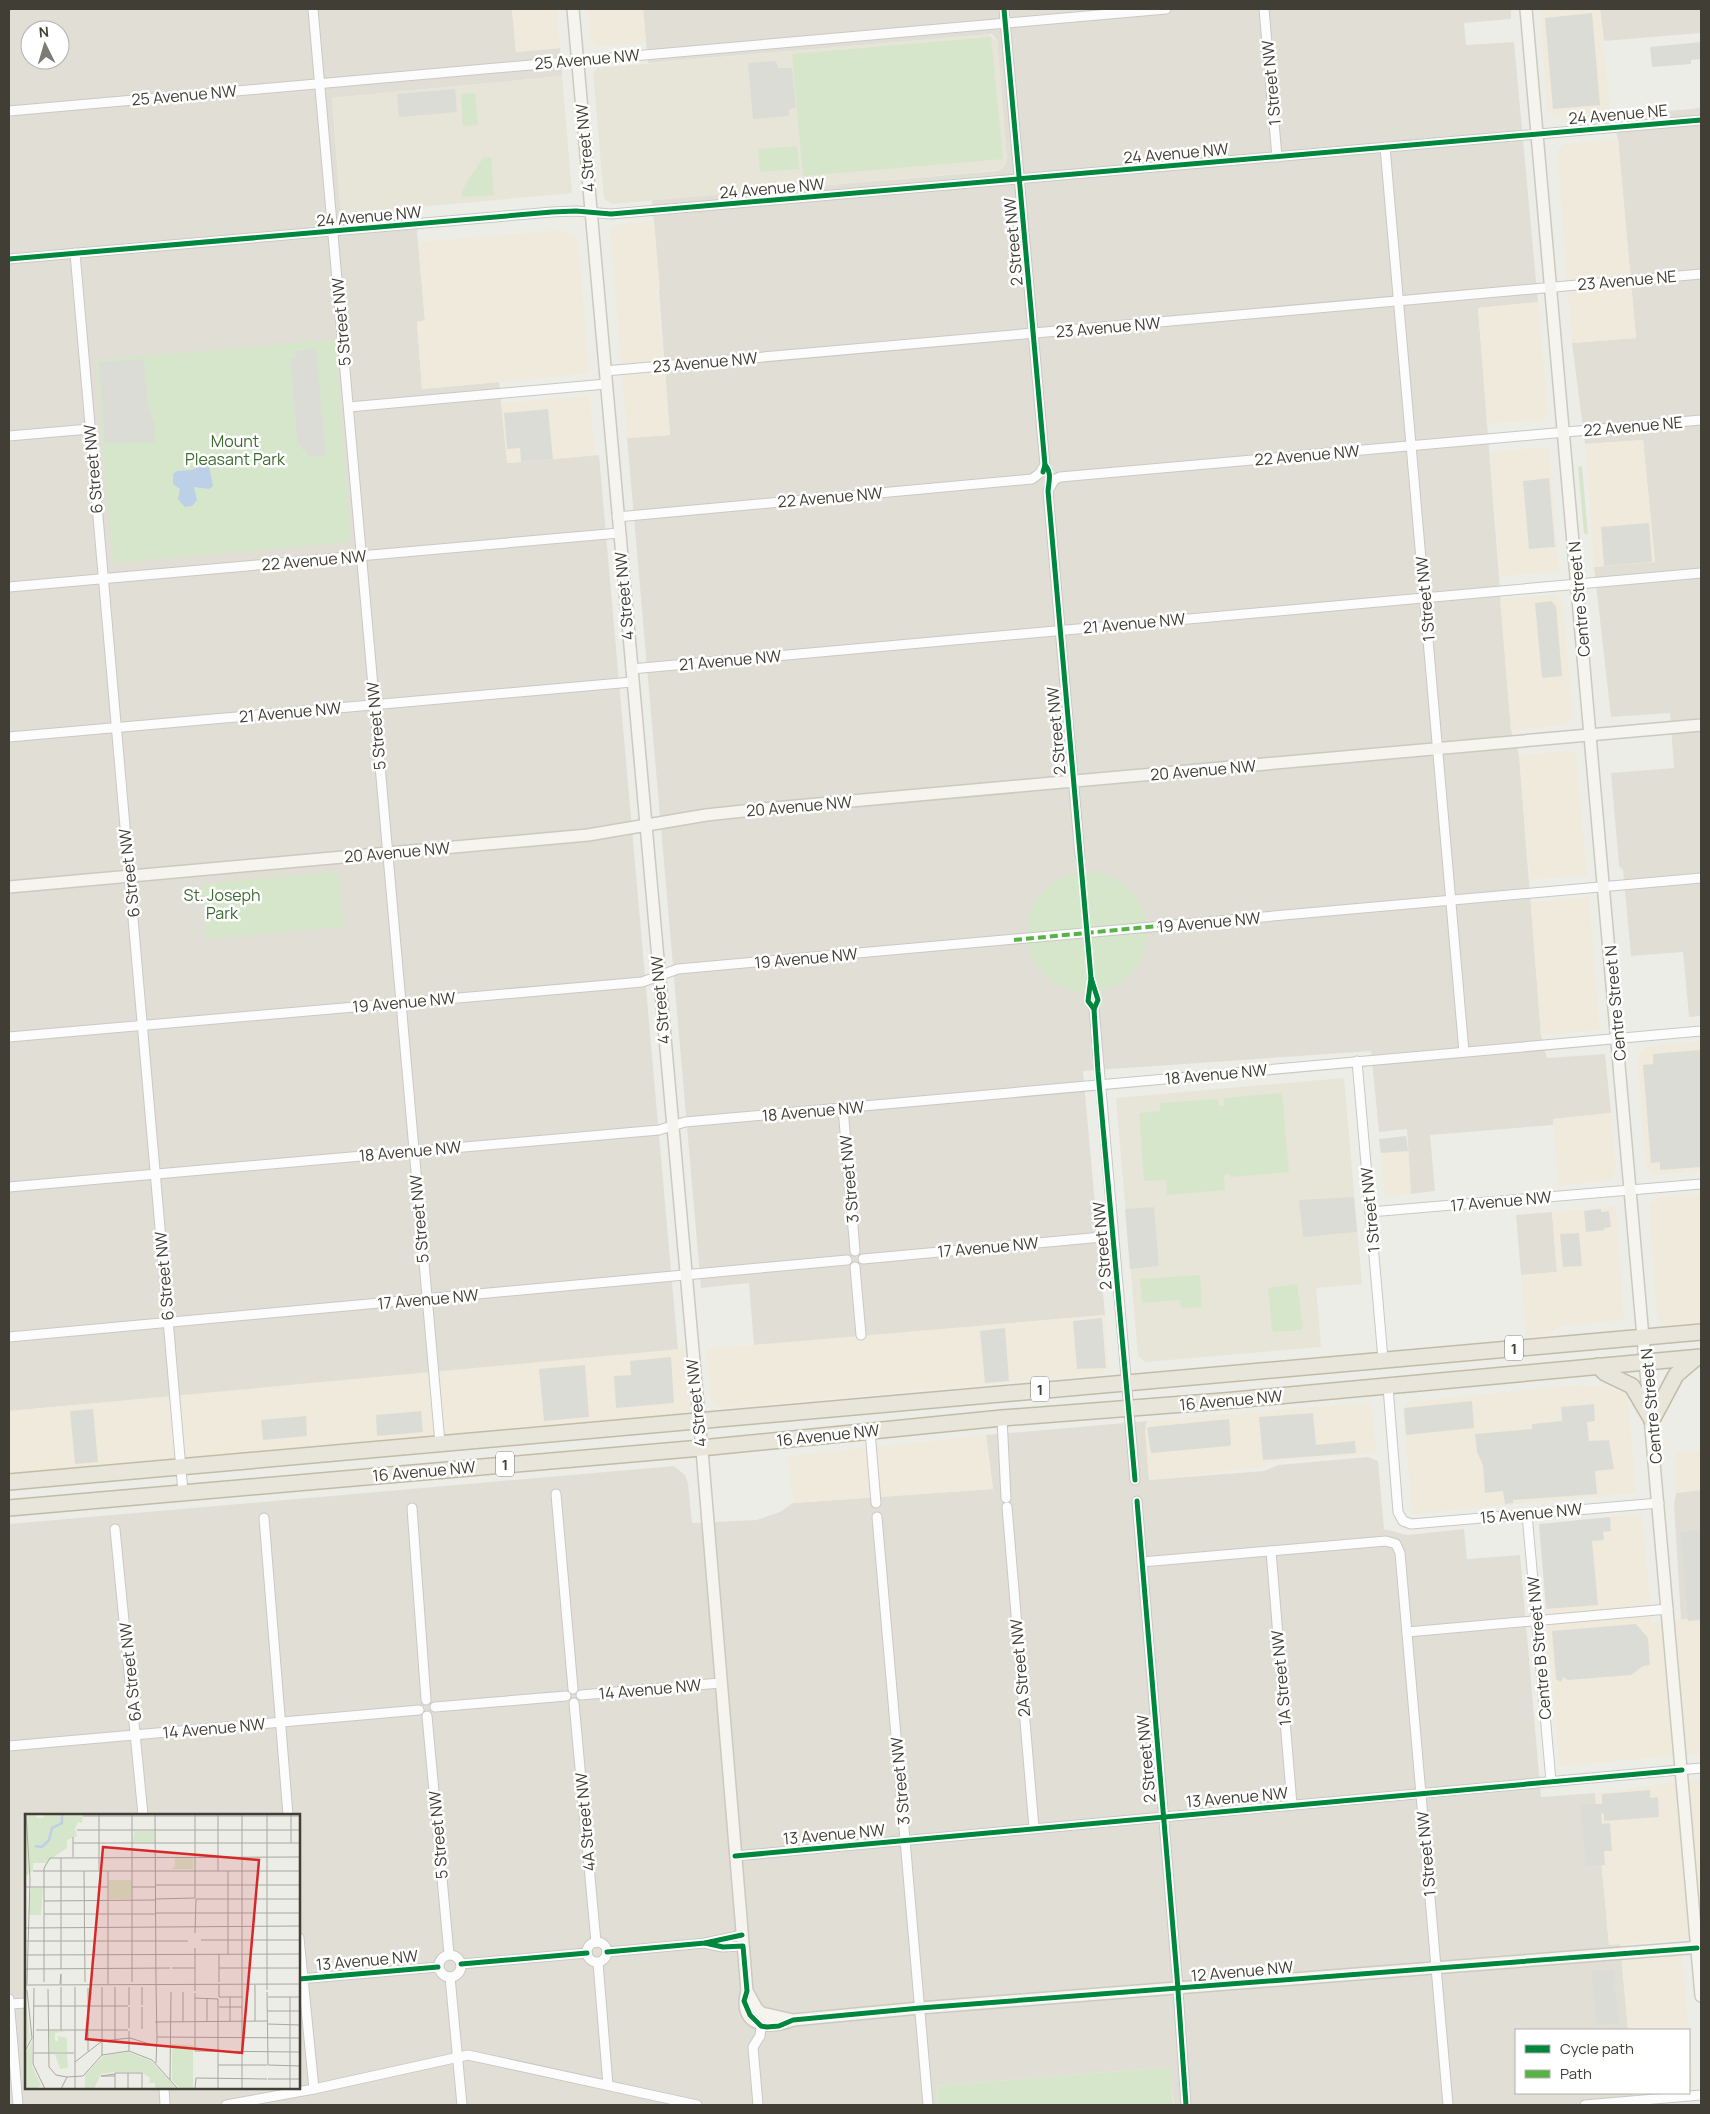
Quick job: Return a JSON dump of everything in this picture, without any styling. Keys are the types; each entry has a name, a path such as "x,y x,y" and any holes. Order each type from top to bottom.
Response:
{"highway":[{"name":"1","path":"1645,1337 1701,1332"},
{"name":"16 Avenue NW","path":"9,1482 1645,1337"},
{"name":"1","path":"1647,1362 1698,1358"},
{"path":"1652,1420 1676,1375 1698,1358"},
{"name":"16 Avenue NW","path":"9,1508 701,1448 1002,1418 1388,1387 1647,1362"},
{"path":"1598,1366 1606,1373 1632,1386 1652,1420"}],"main road":[{"name":"4 Street NW","path":"573,9 701,1448 747,1991 745,2005 754,2020 761,2026"},
{"name":"Centre Street N","path":"1526,9 1699,1947 1701,1996"},
{"name":"20 Avenue NW","path":"9,887 588,835 645,824 762,809 1701,725"},
{"name":"12 Avenue NW","path":"762,2013 792,2020 920,2008 1699,1947"},
{"name":"4 Street NW","path":"747,1991 757,2009 762,2013"},
{"name":"12 Avenue NW","path":"761,2026 779,2026 792,2020"}],"street":[{"name":"5 Street NW","path":"313,9 440,1443"},
{"name":"2 Street NW","path":"1004,9 1045,465 1040,473"},
{"name":"25 Avenue NW","path":"9,111 1166,9"},
{"name":"1 Street NW","path":"1264,9 1277,157"},
{"name":"24 Avenue NE","path":"1538,134 1701,120"},
{"name":"24 Avenue NW","path":"9,259 552,212 611,214 1538,134"},
{"name":"1 Street NW","path":"1385,147 1464,1052"},
{"name":"6 Street NW","path":"75,253 144,1026 183,1492"},
{"name":"23 Avenue NE","path":"1552,287 1701,274"},
{"name":"23 Avenue NW","path":"605,371 1552,287"},
{"path":"349,407 606,384"},
{"name":"22 Avenue NE","path":"1564,432 1701,420"},
{"path":"9,436 90,429"},
{"name":"22 Avenue NW","path":"1052,483 1060,477 1564,432"},
{"name":"22 Avenue NW","path":"618,517 1032,479 1040,473"},
{"name":"2 Street NW","path":"1052,483 1048,491 1080,856"},
{"name":"22 Avenue NW","path":"9,587 619,533"},
{"name":"21 Avenue NW","path":"631,669 1701,573"},
{"name":"21 Avenue NW","path":"9,737 632,682"},
{"name":"19 Avenue NW","path":"9,1037 642,982 678,969 1701,878"},
{"name":"2 Street NW","path":"1094,1009 1099,1084 1136,1480"},
{"name":"18 Avenue NW","path":"9,1187 413,1150 659,1130 685,1122 1701,1031"},
{"name":"1 Street NW","path":"1357,1061 1383,1359"},
{"name":"3 Street NW","path":"843,1108 854,1251"},
{"name":"17 Avenue NW","path":"1370,1212 1701,1184"},
{"name":"17 Avenue NW","path":"863,1259 1113,1236"},
{"path":"851,1264 861,1265 863,1259 860,1252 854,1251 849,1254 861,1335"},
{"name":"17 Avenue NW","path":"9,1336 685,1275 851,1264"},
{"name":"15 Avenue NW","path":"1388,1387 1398,1512 1403,1521 1411,1524 1659,1503"},
{"name":"2A Street NW","path":"1002,1418 1007,1503 1034,1828"},
{"path":"870,1431 876,1503"},
{"path":"556,1494 573,1688"},
{"name":"2 Street NW","path":"1137,1501 1186,2105"},
{"path":"412,1508 426,1700"},
{"name":"Centre B Street NW","path":"1528,1514 1550,1782"},
{"name":"3 Street NW","path":"877,1517 928,2105"},
{"path":"264,1518 288,1814"},
{"name":"6A Street NW","path":"115,1529 143,1814"},
{"name":"1 Street NW","path":"1271,1551 1386,1541 1396,1544 1400,1553 1448,2105"},
{"path":"1142,1562 1271,1551"},
{"name":"1A Street NW","path":"1271,1551 1292,1805"},
{"path":"1407,1632 1668,1609"},
{"name":"14 Avenue NW","path":"581,1695 720,1682"},
{"path":"566,1696 570,1702 574,1703 580,1699 581,1695 573,1688"},
{"path":"566,1696 567,1692 573,1688"},
{"path":"435,1708 566,1696"},
{"path":"426,1700 433,1703 435,1708 434,1712 427,1716 423,1715 419,1710 421,1702 426,1700"},
{"name":"4A Street NW","path":"574,1703 596,1942"},
{"name":"14 Avenue NW","path":"9,1746 419,1710"},
{"name":"5 Street NW","path":"427,1716 449,1954"},
{"name":"13 Avenue NW","path":"735,1856 1701,1768"},
{"path":"607,1952 742,1941"},
{"path":"596,1942 605,1946 607,1952 606,1958 598,1963 592,1961 587,1953 589,1946 596,1942"},
{"path":"461,1964 587,1953"},
{"path":"449,1954 458,1958 461,1964 460,1971 450,1977 441,1973 438,1966 440,1960 449,1954"},
{"path":"300,1958 314,2089"},
{"path":"598,1963 608,2085"},
{"name":"13 Avenue NW","path":"301,1979 438,1966"},
{"path":"450,1977 462,2105"},
{"path":"9,1999 18,2105"},
{"path":"9,2004 25,2003"},
{"path":"758,2105 753,2047 760,2036 761,2026"},
{"path":"226,2105 314,2089 472,2055 697,2105"},
{"path":"164,2089 165,2105"},
{"path":"1584,2105 1701,2095"}],"shaded area":[{"path":"9,9 512,9 516,52 560,48 562,76 332,98 341,214 415,208 425,321 417,322 422,389 499,382 508,463 599,455 678,1350 557,1363 9,1411"},
{"path":"512,9 557,9 560,48 516,52"},
{"path":"588,9 643,9 646,43 598,47 590,42"},
{"path":"643,9 1511,9 1511,19 1464,23 1466,45 1514,42 1538,302 1478,308 1511,730 1519,755 1541,1035 1547,1058 1605,1054 1611,1113 1553,1119 1553,1125 1430,1135 1435,1191 1411,1194 1407,1129 1379,1132 1371,1051 1083,1071 1105,1315 754,1346 749,1283 701,1288 627,438 670,435 652,200 996,171 1000,170 1007,159 997,40 992,34 648,63"},
{"path":"1540,9 1600,9 1611,116 1565,120 1547,112"},
{"path":"1600,9 1701,9 1701,33 1604,41"},
{"path":"1592,13 1600,105 1553,109 1545,18"},
{"path":"988,34 997,40 1007,159 1006,165 1000,170 612,204 604,199 593,72 598,68"},
{"path":"1701,42 1701,59 1691,60 1691,64 1652,67 1650,47"},
{"path":"776,61 778,68 792,68 796,108 789,109 789,116 753,119 748,63"},
{"path":"562,76 572,193 341,214 332,98"},
{"path":"455,89 457,112 399,117 397,94"},
{"path":"1701,108 1701,1016 1689,1017 1683,952 1631,956 1623,870 1619,866 1611,773 1674,768 1670,713 1611,717 1594,567 1655,562 1643,440 1585,444 1572,343 1636,338 1618,139 1612,116"},
{"path":"1618,139 1636,338 1572,343 1557,151 1564,144"},
{"path":"654,221 660,290 657,290 670,435 627,438 610,228 619,224"},
{"path":"557,230 578,237 589,369 586,374 422,389 417,322 425,320 418,242"},
{"path":"1538,302 1548,413 1541,420 1488,424 1478,308"},
{"path":"316,349 326,455 307,457 307,450 302,450 302,445 298,446 290,359 296,358 295,351"},
{"path":"144,359 148,410 151,410 151,419 154,419 156,442 105,443 99,362"},
{"path":"586,396 590,398 595,455 507,463 501,403"},
{"path":"548,409 553,459 521,462 520,448 507,449 504,413"},
{"path":"1643,440 1655,562 1594,567 1585,444"},
{"path":"1549,447 1559,572 1500,576 1490,452"},
{"path":"1549,478 1555,547 1529,549 1523,481"},
{"path":"1649,523 1652,562 1604,566 1601,527"},
{"path":"1555,595 1563,601 1573,717 1568,725 1511,730 1500,599"},
{"path":"1551,601 1556,606 1562,676 1542,678 1535,603"},
{"path":"1571,751 1576,755 1587,875 1530,880 1519,755"},
{"path":"1589,897 1600,1030 1541,1035 1531,902"},
{"path":"1701,1041 1701,1171 1655,1175 1646,1168 1637,1058 1645,1047"},
{"path":"1701,1050 1701,1167 1660,1170 1660,1162 1651,1163 1643,1065 1653,1064 1653,1054"},
{"path":"1344,1078 1362,1284 1316,1288 1321,1347 1145,1362 1138,1356 1116,1098"},
{"path":"1611,1113 1616,1170 1612,1180 1558,1186 1553,1119"},
{"path":"1406,1136 1408,1151 1381,1153 1379,1139"},
{"path":"1407,1136 1411,1194 1385,1197 1379,1139"},
{"path":"1701,1194 1701,1322 1665,1325 1657,1319 1649,1206 1654,1198"},
{"path":"1354,1197 1357,1232 1303,1237 1299,1200"},
{"path":"1616,1206 1624,1320 1561,1326 1547,1335 1526,1336 1521,1275 1557,1272 1552,1212"},
{"path":"1154,1207 1159,1266 1130,1269 1125,1209"},
{"path":"1601,1209 1601,1212 1609,1211 1611,1227 1604,1228 1604,1230 1586,1232 1584,1211"},
{"path":"1552,1212 1557,1272 1521,1275 1516,1215"},
{"path":"1579,1233 1582,1266 1563,1267 1560,1234"},
{"path":"1105,1315 1109,1366 1102,1374 723,1408 716,1406 711,1400 706,1349"},
{"path":"1102,1318 1106,1368 1077,1369 1073,1321"},
{"path":"1005,1328 1009,1381 985,1383 980,1331"},
{"path":"691,1348 698,1420 9,1482 9,1411"},
{"path":"671,1357 674,1403 616,1408 614,1376 631,1375 630,1361"},
{"path":"585,1365 589,1417 544,1421 539,1369"},
{"path":"1575,1385 1606,1386 1628,1396 1636,1493 1412,1514 1403,1410 1408,1402"},
{"path":"1472,1401 1474,1428 1406,1435 1404,1408"},
{"path":"1371,1402 1377,1453 1273,1462 1262,1467 1149,1480 1145,1430 1147,1421"},
{"path":"1594,1404 1595,1421 1587,1422 1589,1441 1609,1440 1614,1469 1595,1471 1597,1494 1513,1500 1513,1503 1505,1504 1503,1491 1485,1493 1483,1465 1477,1452 1475,1434 1532,1429 1532,1424 1562,1421 1561,1407"},
{"path":"93,1409 98,1462 75,1464 70,1411"},
{"path":"421,1411 423,1432 377,1436 376,1415"},
{"path":"1313,1413 1316,1445 1355,1441 1356,1453 1263,1460 1259,1417"},
{"path":"306,1416 307,1436 263,1440 261,1420"},
{"path":"1229,1419 1231,1444 1229,1446 1151,1453 1147,1428"},
{"path":"1147,1421 1149,1480 1264,1471 1278,1465 1368,1457 1378,1461 1384,1529 1407,1535 1464,1529 1467,1559 1520,1555 1541,1797 1595,1793 1609,1945 1620,1944 1628,2029 1515,2029 1515,2094 1634,2094 1634,2105 1174,2105 1169,2067 936,2086 937,2105 9,2105 9,1524 674,1466 685,1475 688,1483 692,1523 757,1520 780,1512 793,1503 993,1489 986,1435"},
{"path":"986,1435 993,1489 793,1503 788,1456"},
{"path":"1701,1450 1701,1490 1676,1493 1676,1452"},
{"path":"1701,1490 1701,1618 1681,1620 1674,1504 1676,1493"},
{"path":"1642,1514 1652,1622 1701,1618 1701,1754 1559,1766 1539,1524"},
{"path":"1610,1517 1611,1531 1603,1532 1604,1540 1592,1541 1598,1605 1546,1609 1539,1524"},
{"path":"1701,1530 1701,1620 1688,1621 1680,1532"},
{"path":"1636,1624 1648,1638 1650,1665 1643,1666 1631,1675 1568,1680 1563,1677 1561,1682 1556,1679 1552,1631"},
{"path":"1701,1779 1701,1938 1609,1945 1595,1793"},
{"path":"1650,1790 1650,1798 1658,1797 1659,1817 1604,1821 1604,1814 1601,1813 1602,1824 1610,1823 1612,1851 1604,1851 1605,1865 1586,1866 1580,1804 1602,1804 1602,1794"},
{"path":"1682,1953 1689,2029 1628,2029 1622,1957"},
{"path":"1614,1969 1615,1982 1612,1988 1616,1992 1619,2023 1596,2025 1591,1971"},
{"path":"1690,2043 1694,2088 1690,2088"}],"green space":[{"path":"991,37 1003,159 803,176 792,54"},
{"path":"475,93 478,125 463,126 461,94"},
{"path":"797,146 799,169 760,172 758,149"},
{"path":"491,157 494,195 462,197 462,190 483,158"},
{"name":"Mount Pleasant Park","path":"335,340 351,542 113,563 96,360"},
{"path":"1582,466 1588,535 1584,533 1578,467"},
{"name":"St. Joseph Park","path":"338,872 344,927 206,939 202,884"},
{"path":"1087,872 1110,876 1130,889 1143,909 1147,932 1143,955 1130,975 1110,988 1087,992 1064,988 1044,975 1031,955 1027,932 1031,909 1044,889 1064,876"},
{"path":"1282,1093 1289,1172 1230,1177 1230,1174 1224,1175 1225,1190 1167,1195 1166,1180 1144,1181 1139,1113 1160,1111 1160,1103 1218,1099 1219,1106 1224,1106 1224,1098"},
{"path":"1200,1275 1202,1307 1181,1309 1180,1300 1142,1303 1140,1279"},
{"path":"1297,1284 1303,1327 1301,1330 1275,1332 1272,1330 1268,1288"},
{"path":"1170,2067 1173,2105 937,2105 936,2086"}],"water":[{"path":"205,463 209,466 213,486 209,489 194,487 197,500 192,506 185,507 178,499 180,489 173,484 173,474 177,471 192,470"}],"marked path":[{"path":"1014,940 1158,926"}],"cycle path":[{"path":"1004,9 1045,465 1043,472"},
{"path":"9,259 552,212 576,211 611,214 1701,120"},
{"path":"1045,465 1049,474 1048,491 1091,978 1088,1001 1094,1009"},
{"path":"1091,978 1098,1000 1094,1009 1098,1072 1135,1480"},
{"path":"1137,1501 1186,2105"},
{"path":"735,1856 1682,1770"},
{"path":"607,1952 705,1943 742,1935"},
{"path":"705,1943 723,1947 743,1946 747,1991 744,2001 750,2015 761,2026 767,2027 779,2026 793,2020 920,2008 1697,1948"},
{"path":"461,1964 587,1953"},
{"path":"300,1979 438,1967"}]}
